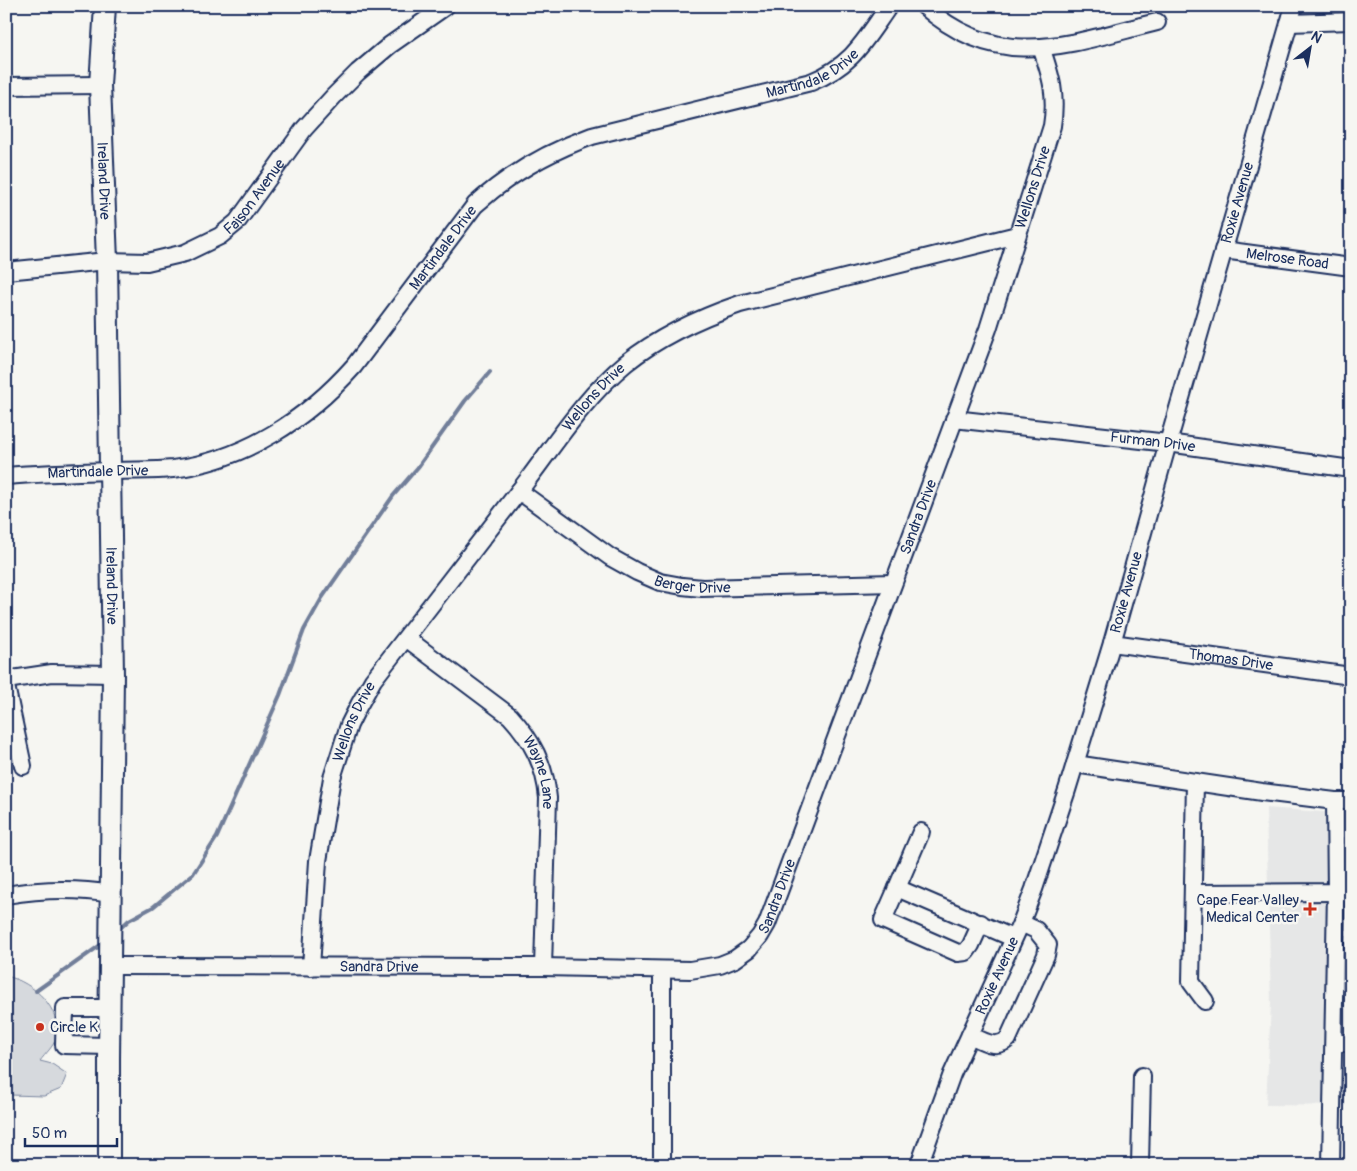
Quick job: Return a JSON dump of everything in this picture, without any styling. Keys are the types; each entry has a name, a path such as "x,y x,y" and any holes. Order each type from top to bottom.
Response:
{"main road":[{"name":"Ireland Drive","path":"105,6 100,85 107,261 113,674 109,1008 110,1165"}],"street":[{"name":"Faison Avenue","path":"6,271 107,261 147,262 166,259 185,253 220,236 237,222 304,129 334,96 358,72 390,45 446,6"},
{"name":"Martindale Drive","path":"6,476 173,469 201,464 259,443 313,408 337,385 354,366 475,205 514,173 538,159 592,136 811,82 826,76 852,58 889,6"},
{"path":"924,6 948,25 968,35 986,42 1019,49 1069,44 1157,22"},
{"name":"Roxie Avenue","path":"919,1165 952,1074 1021,923 1075,764 1112,643 1294,6"},
{"path":"1289,23 1351,21"},
{"name":"Wellons Drive","path":"311,967 318,861 332,778 343,740 359,704 373,680 588,400 607,380 644,350 685,326 711,314 740,304 1017,235 1052,126 1054,93 1051,76 1041,47"},
{"path":"6,86 100,85"},
{"name":"Sandra Drive","path":"110,966 542,967 690,970 720,965 735,959 749,949 767,924 988,329 1017,235"},
{"name":"Melrose Road","path":"1223,250 1351,267"},
{"name":"Furman Drive","path":"954,419 1168,443 1351,469"},
{"name":"Berger Drive","path":"518,491 610,557 660,582 702,588 893,583"},
{"name":"Wayne Lane","path":"406,638 510,716 528,739 542,765 548,798 542,967"},
{"name":"Thomas Drive","path":"1112,643 1351,676"},
{"path":"6,680 52,673 113,674"},
{"path":"6,686 23,766"},
{"path":"1075,764 1343,801 1344,892 1334,1043 1331,1165"},
{"path":"1195,782 1191,982 1205,1001"},
{"path":"921,832 883,920 958,953 966,952 981,923"},
{"path":"897,888 1014,938"},
{"path":"6,895 58,889 86,890 111,894"},
{"path":"1193,893 1344,892"},
{"path":"970,1035 995,1046 1003,1044 1008,1039 1046,955 1048,944 1036,930 1021,923"},
{"path":"662,970 662,1165"},
{"path":"109,1008 64,1008 64,1045 109,1046"},
{"path":"1334,1043 1351,1043"},
{"path":"1140,1165 1142,1076"}],"shaded area":[{"name":"Cape Fear Valley Medical Center","path":"1266,808 1351,814 1351,1106 1266,1105 1271,1004"},
{"path":"6,976 26,984 36,991 44,998 55,1017 57,1027 55,1041 40,1061 52,1064 67,1074 61,1089 44,1096 10,1095 6,1099"}],"waterway":[{"path":"117,931 129,920 153,907 193,874 217,837 280,695 304,630 322,598 393,496 418,467 465,401 490,372"},
{"path":"36,991 102,944"}],"place":[{"name":"Cape Fear Valley Medical Center","path":"1310,909"},
{"name":"Circle K","path":"40,1027"}]}
